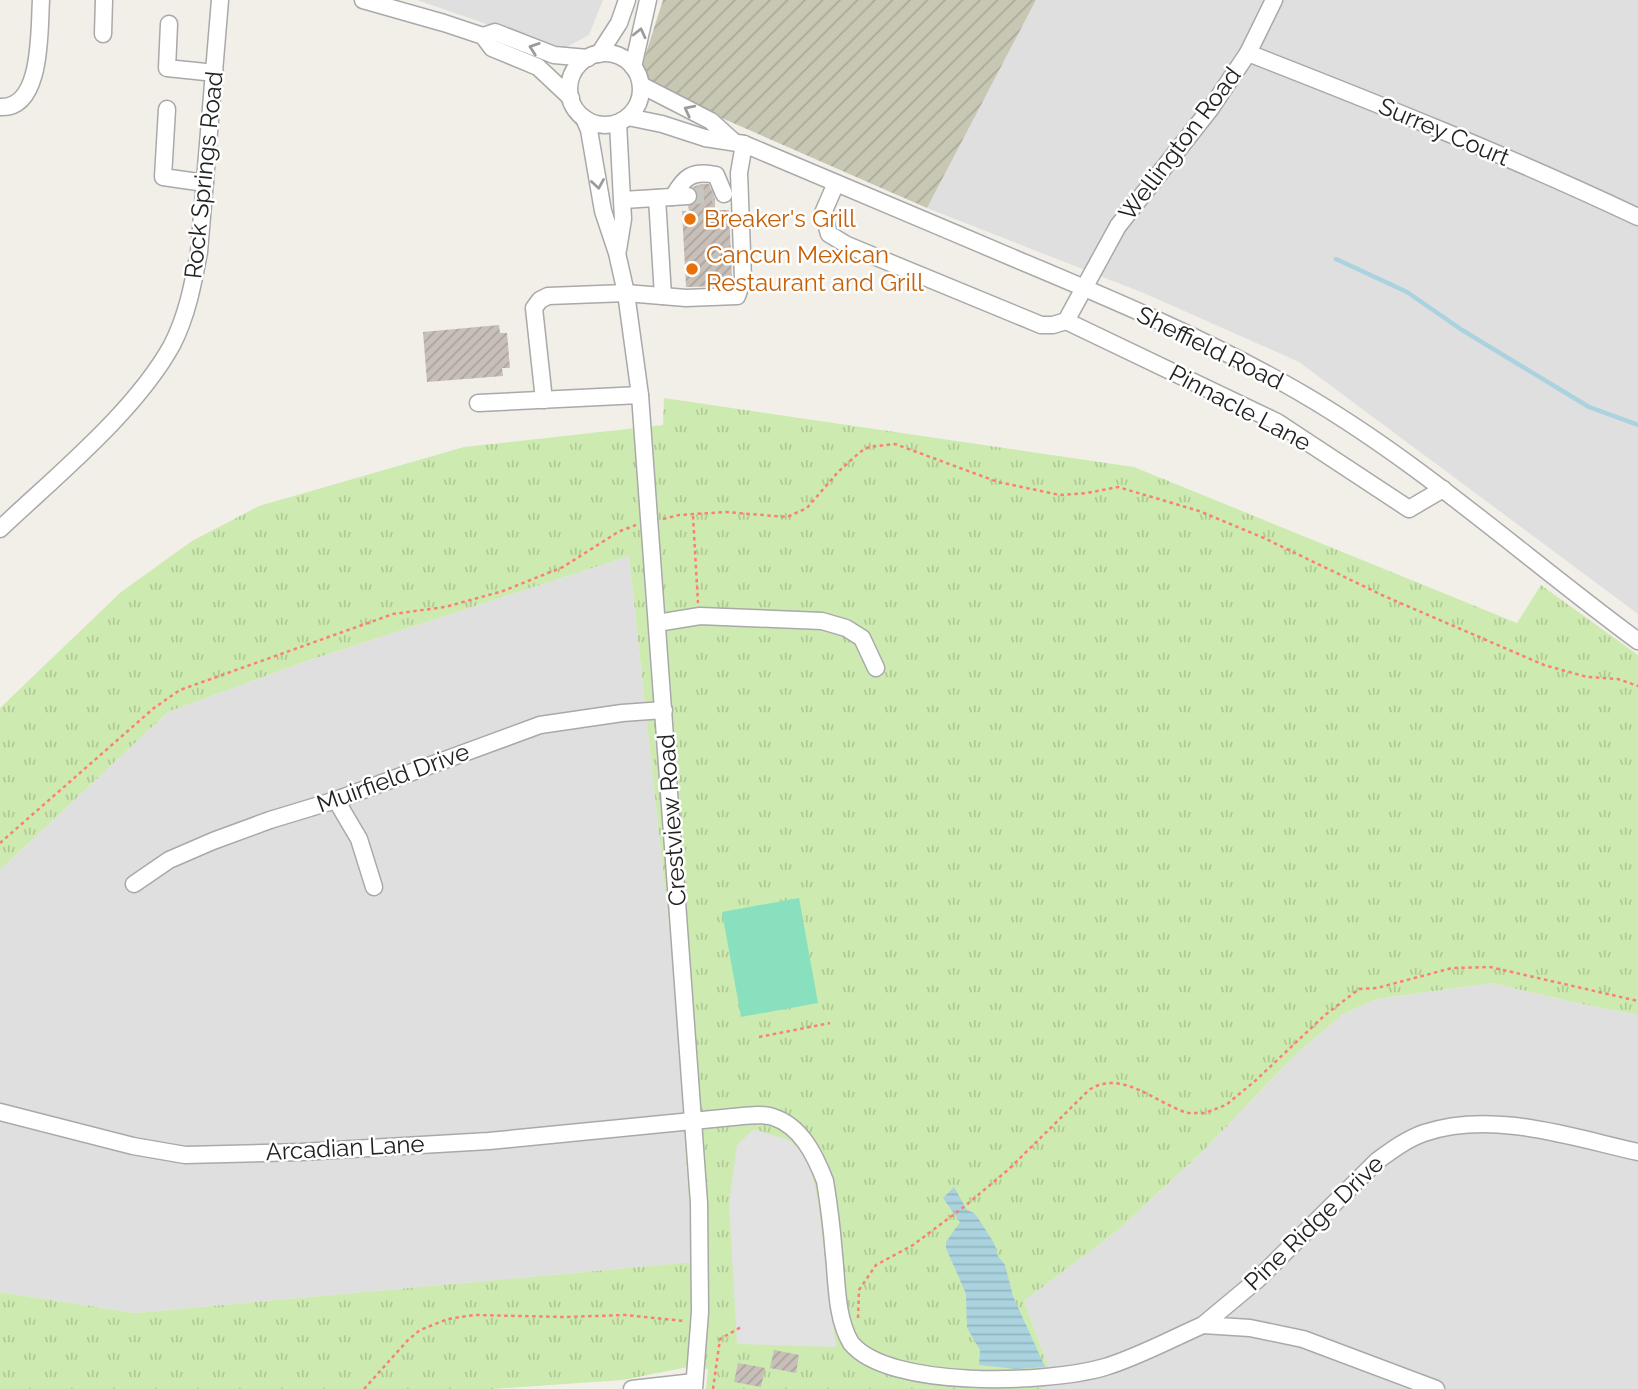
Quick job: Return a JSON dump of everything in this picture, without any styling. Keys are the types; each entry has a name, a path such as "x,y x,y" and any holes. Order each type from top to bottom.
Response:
{"street":[{"path":"0,107 21,101 29,91 36,62 41,0"},
{"path":"103,34 104,0"},
{"name":"Rock Springs Road","path":"0,529 121,412 173,343 192,293 199,252 220,0"},
{"path":"363,0 483,36 492,48 538,67 571,98"},
{"path":"483,36 495,32 554,55 593,56 611,53 622,57 633,67 641,85 640,97 636,108 623,120 607,125 584,118 571,98 570,86 572,75 579,65 593,56 619,23 627,0"},
{"path":"633,67 648,0"},
{"name":"Wellington Road","path":"1084,287 1118,226 1211,108 1248,53 1274,0"},
{"path":"169,24 167,68 215,73"},
{"name":"Surrey Court","path":"1248,53 1567,184 1638,217"},
{"name":"Sheffield Road","path":"641,85 711,121 739,143"},
{"path":"167,109 163,177 205,183"},
{"name":"Crestview Road","path":"584,118 589,130 603,211 617,253 626,293 640,395 694,1121 701,1251 694,1386"},
{"name":"Sheffield Road","path":"623,120 662,124 705,138 739,143 1084,287 1209,345 1286,385 1341,418 1443,489 1638,640"},
{"name":"Crestview Road","path":"617,253 623,219 623,120"},
{"path":"726,194 739,173 739,143"},
{"path":"544,400 534,308 540,300 548,296 626,293 686,298 737,296 743,279 726,194 716,175 695,174 683,179 672,197 663,296"},
{"name":"Pinnacle Lane","path":"836,183 823,213 829,234 847,245 1041,325 1066,321 1277,422 1409,509 1443,489"},
{"path":"622,200 672,197"},
{"path":"1066,321 1084,287"},
{"path":"478,403 640,395"},
{"path":"657,623 700,616 822,621 846,628 862,638 876,668"},
{"name":"Muirfield Drive","path":"134,884 169,860 213,841 336,800 540,725 664,710"},
{"path":"336,800 359,839 374,887"},
{"name":"Arcadian Lane","path":"0,1112 133,1146 185,1155 301,1152 489,1140 694,1121"},
{"path":"694,1121 772,1116 792,1126 806,1142 825,1181 846,1334"},
{"name":"Pine Ridge Drive","path":"846,1334 862,1356 891,1372 923,1381 965,1385 1057,1378 1096,1369 1203,1325 1265,1273 1377,1161 1422,1134 1453,1126 1529,1128 1638,1152"},
{"name":"Pine Ridge Drive","path":"1203,1325 1250,1328 1303,1339 1436,1389"},
{"path":"632,1389 694,1386"}],"path":[{"path":"0,843 154,708 180,691 393,614 444,607 503,591 563,567 629,526 679,515 726,512 787,517 800,512 822,493 838,472 860,452 869,447 895,444 998,482 1060,495 1087,493 1118,486 1199,511 1264,538 1384,596 1544,665 1587,677 1618,679 1638,686"},
{"path":"693,516 695,580 700,616"},
{"path":"846,1334 857,1326 859,1290 876,1265 913,1245 965,1206 1009,1169 1096,1086 1108,1082 1124,1084 1198,1115 1218,1109 1255,1081 1325,1015 1359,989 1377,988 1465,966 1490,967 1638,1001"},
{"path":"759,1037 830,1023"},
{"path":"364,1389 420,1330 460,1317 625,1315 692,1322 713,1338 720,1339 741,1328"},
{"path":"713,1389 720,1339"}],"shaded area":[{"path":"417,0 603,0 589,35 561,50"},
{"path":"663,0 1036,0 927,208 637,81"},
{"path":"1036,0 1638,0 1638,614 1299,362 1146,294 927,208"},
{"path":"629,556 673,964 693,1262 135,1313 0,1292 0,870 168,712 298,664"},
{"path":"1492,983 1638,1015 1638,1389 1042,1389 1048,1366 1024,1301 1117,1231 1203,1151 1297,1053 1343,1014 1377,999"},
{"path":"754,1129 791,1141 810,1163 818,1202 836,1347 737,1344 729,1203 737,1145"}],"green space":[{"path":"664,398 1134,467 1517,623 1541,585 1638,655 1638,1015 1492,983 1377,999 1343,1014 1297,1053 1203,1151 1117,1231 1024,1301 1048,1366 1042,1389 706,1389 708,1369 688,1367 623,1380 492,1389 0,1389 0,1292 135,1313 693,1262 673,964 629,556 298,664 168,712 0,870 0,708 121,592 192,541 259,506 464,447 663,425"},
{"path":"799,898 818,1003 741,1017 722,912"}],"water":[{"path":"954,1187 967,1210 974,1213 994,1243 998,1256 1005,1265 1013,1296 1045,1367 1016,1369 979,1365 980,1350 967,1328 966,1294 946,1248 946,1242 960,1222 943,1198"}],"building":[{"path":"709,184 715,199 715,210 729,210 732,279 729,286 686,287 682,211 689,211 688,206 697,201 698,195 693,187"},
{"path":"499,325 500,333 507,333 510,368 502,368 503,376 427,382 423,332"},
{"path":"774,1350 799,1355 796,1373 770,1368"},
{"path":"738,1363 765,1368 761,1387 734,1382"}],"waterway":[{"path":"1336,259 1407,292 1462,330 1589,407 1638,425"}],"tunnel":[{"path":"688,196 714,195"}],"place":[{"name":"Breaker's Grill","path":"690,219"},
{"name":"Cancun Mexican Restaurant and Grill","path":"692,269"}]}
